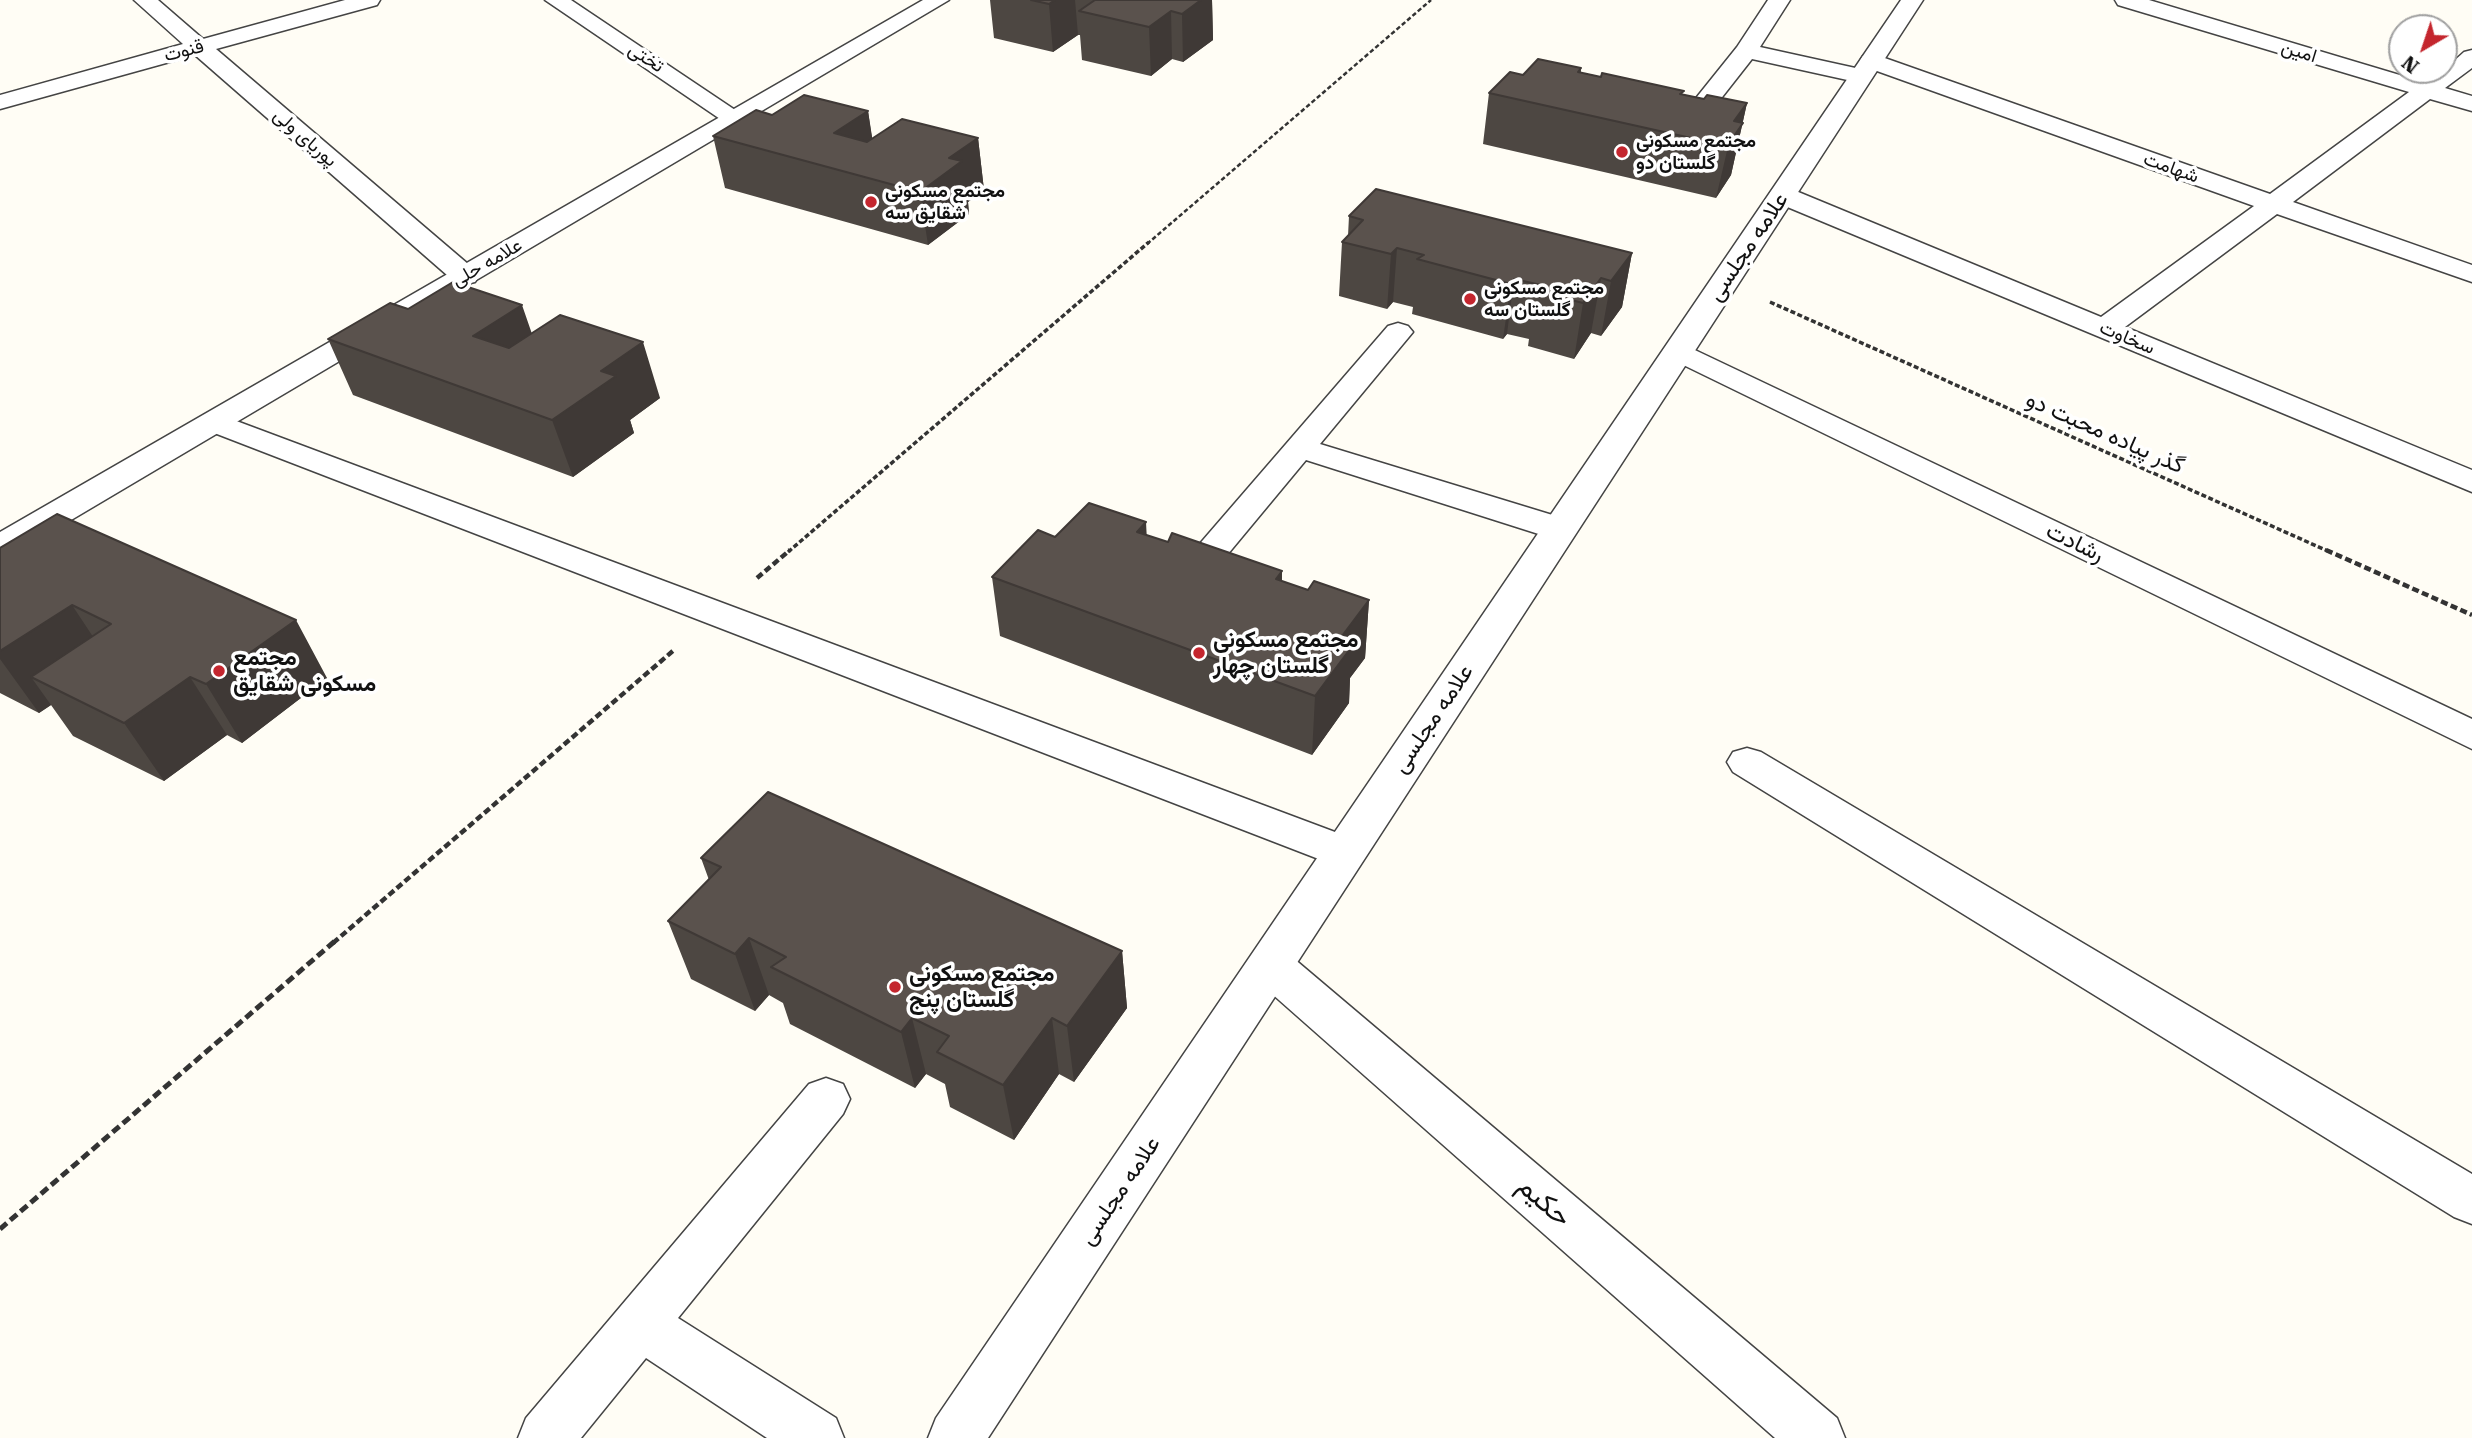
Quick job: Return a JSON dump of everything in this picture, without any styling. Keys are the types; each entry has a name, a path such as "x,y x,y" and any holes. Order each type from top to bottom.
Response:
{"street":[{"name":"پوریای ولی","path":"145,0 465,276"},
{"name":"قنوت","path":"0,102 369,0"},
{"name":"تختی","path":"556,0 735,118"},
{"name":"علامه حلی","path":"0,547 938,0"},
{"path":"1681,133 1746,51 1779,0"},
{"name":"علامه مجلسی","path":"956,1438 1912,0"},
{"name":"امین","path":"2126,0 2472,104"},
{"name":"شهامت","path":"1746,51 1866,69 2273,204 2472,274"},
{"path":"2104,329 2472,57"},
{"name":"سخاوت","path":"1782,195 2472,482"},
{"path":"1196,570 1398,332"},
{"name":"رشادت","path":"1678,351 2472,735"},
{"path":"215,422 1344,852"},
{"path":"1300,448 1560,529"},
{"path":"1747,762 2472,1201"},
{"name":"حکیم","path":"1270,965 1817,1438"},
{"path":"546,1438 826,1099"},
{"path":"641,1324 816,1438"}],"path":[{"name":"گذر پیاده محبت دو","path":"1725,282 2472,615"}],"building":[{"path":"1031,0 1055,0 1049,4"},
{"path":"1095,0 1201,0 1182,14 1171,11 1149,27 1079,11"},
{"path":"1538,59 1581,68 1578,72 1601,77 1602,73 1684,91 1680,94 1704,99 1707,95 1747,103 1734,121 1743,123 1727,146 1489,93 1510,72 1523,75"},
{"path":"804,95 868,111 834,133 867,142 902,119 978,138 949,158 962,161 920,192 713,136 756,110 772,115"},
{"path":"1376,189 1632,253 1611,281 1601,278 1583,303 1536,291 1541,285 1514,279 1511,284 1417,259 1424,255 1397,248 1391,254 1342,242 1363,220 1349,216"},
{"path":"453,282 522,305 473,336 509,348 560,315 643,342 601,371 616,376 552,420 328,339 390,303 408,309"},
{"path":"1089,503 1146,522 1137,532 1168,542 1172,533 1282,571 1276,579 1308,590 1314,581 1369,600 1339,640 1353,645 1315,696 992,577 1038,530 1055,537"},
{"path":"57,514 296,620 206,684 190,677 124,723 31,677 111,624 72,605 0,651 0,548"},
{"name":"مجتمع مسکونی گلستان پنج","path":"768,792 1122,951 1067,1026 1052,1018 1003,1085 937,1052 949,1036 912,1018 901,1032 771,967 786,957 749,938 735,954 668,921 721,867 701,858"}],"place":[{"name":"مجتمع مسکونی گلستان دو","path":"1622,152"},
{"name":"مجتمع مسکونی شقایق سه","path":"871,202"},
{"name":"مجتمع مسکونی گلستان سه","path":"1470,299"},
{"name":"مجتمع مسکونی گلستان چهار","path":"1199,653"},
{"name":"مجتمع مسکونی شقایق","path":"219,671"},
{"name":"مجتمع مسکونی گلستان پنج","path":"895,987"}]}
